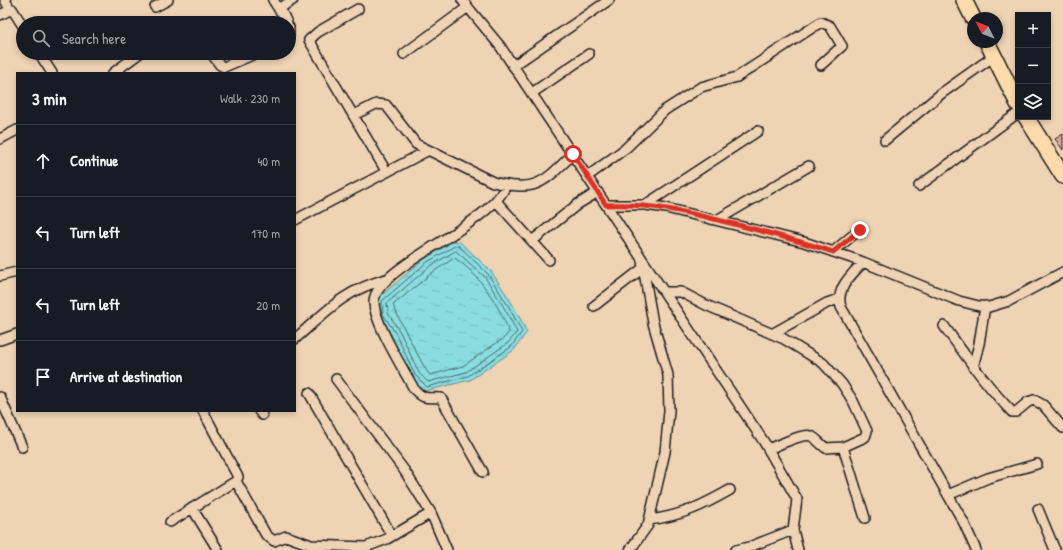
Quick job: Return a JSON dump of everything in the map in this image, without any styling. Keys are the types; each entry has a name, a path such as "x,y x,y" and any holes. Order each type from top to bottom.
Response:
{"main road":[{"path":"964,0 971,12"},
{"path":"990,48 1015,98"},
{"path":"1028,120 1063,176"}],"street":[{"path":"5,0 10,9 14,11 17,16"},
{"path":"155,7 168,0"},
{"path":"274,0 283,16"},
{"path":"280,10 283,6 293,0"},
{"path":"513,66 609,0"},
{"path":"404,54 465,3 500,46 588,176 768,449 797,499 793,530 798,550"},
{"path":"0,15 10,9"},
{"path":"358,9 318,32 309,40 386,171"},
{"path":"588,176 626,148 665,110 701,87 736,77 821,22 830,26 842,44 841,48 821,66"},
{"path":"532,93 589,54"},
{"path":"886,140 942,93 994,56"},
{"path":"44,60 51,72"},
{"path":"114,72 131,60"},
{"path":"216,60 224,68 242,60"},
{"path":"354,115 376,104 386,105 416,144 427,151 493,182 506,185 527,186 541,183 573,154"},
{"path":"919,186 1015,115"},
{"path":"0,139 16,131"},
{"path":"645,205 758,131"},
{"path":"296,217 427,151"},
{"path":"717,220 809,166"},
{"path":"483,472 453,422 441,398 426,399 421,397 414,389 380,322 374,302 376,293 390,278 496,201 503,193 506,185"},
{"path":"532,241 578,204 598,192"},
{"path":"496,201 549,260"},
{"path":"606,205 645,205 717,220 804,242 863,262 960,301 990,307 1008,301 1063,272"},
{"path":"833,252 860,230"},
{"path":"630,550 644,531 649,520 665,452 669,392 668,375 653,323 642,258"},
{"path":"863,262 843,286 839,299 841,307 964,523 976,550"},
{"path":"594,306 643,268"},
{"path":"0,276 16,272"},
{"path":"296,339 340,299 367,285 390,278"},
{"path":"665,292 681,292 706,305 772,334 823,363 842,384 853,401 867,434 866,437 843,447 826,448 811,436 807,436 768,449"},
{"path":"772,334 827,303 839,299"},
{"path":"973,367 980,344 985,306"},
{"path":"944,326 962,348 973,367 1012,412 1016,412 1028,402 1034,400 1043,405 1063,428"},
{"path":"0,340 16,334"},
{"path":"336,378 404,470 431,513 447,550"},
{"path":"309,393 392,536"},
{"path":"0,396 22,447"},
{"path":"203,412 237,473 236,481 269,538 274,541 286,536 311,545 337,548 366,547 392,536 431,513"},
{"path":"843,447 865,518"},
{"path":"948,495 988,478 1037,464"},
{"path":"170,522 236,481"},
{"path":"649,520 683,514 730,490"},
{"path":"192,508 218,550"},
{"path":"1038,509 1056,550"},
{"path":"736,550 749,547 793,530"}],"water":[{"path":"454,241 460,242 491,271 513,305 527,332 514,350 470,380 425,391 415,383 408,371 392,336 380,316 377,299 423,260"}],"building":[{"path":"1063,134 1063,150 1055,139"}],"route":[{"path":"573,154 606,205 630,204 666,208 724,221 804,242 833,252 860,230"}]}
